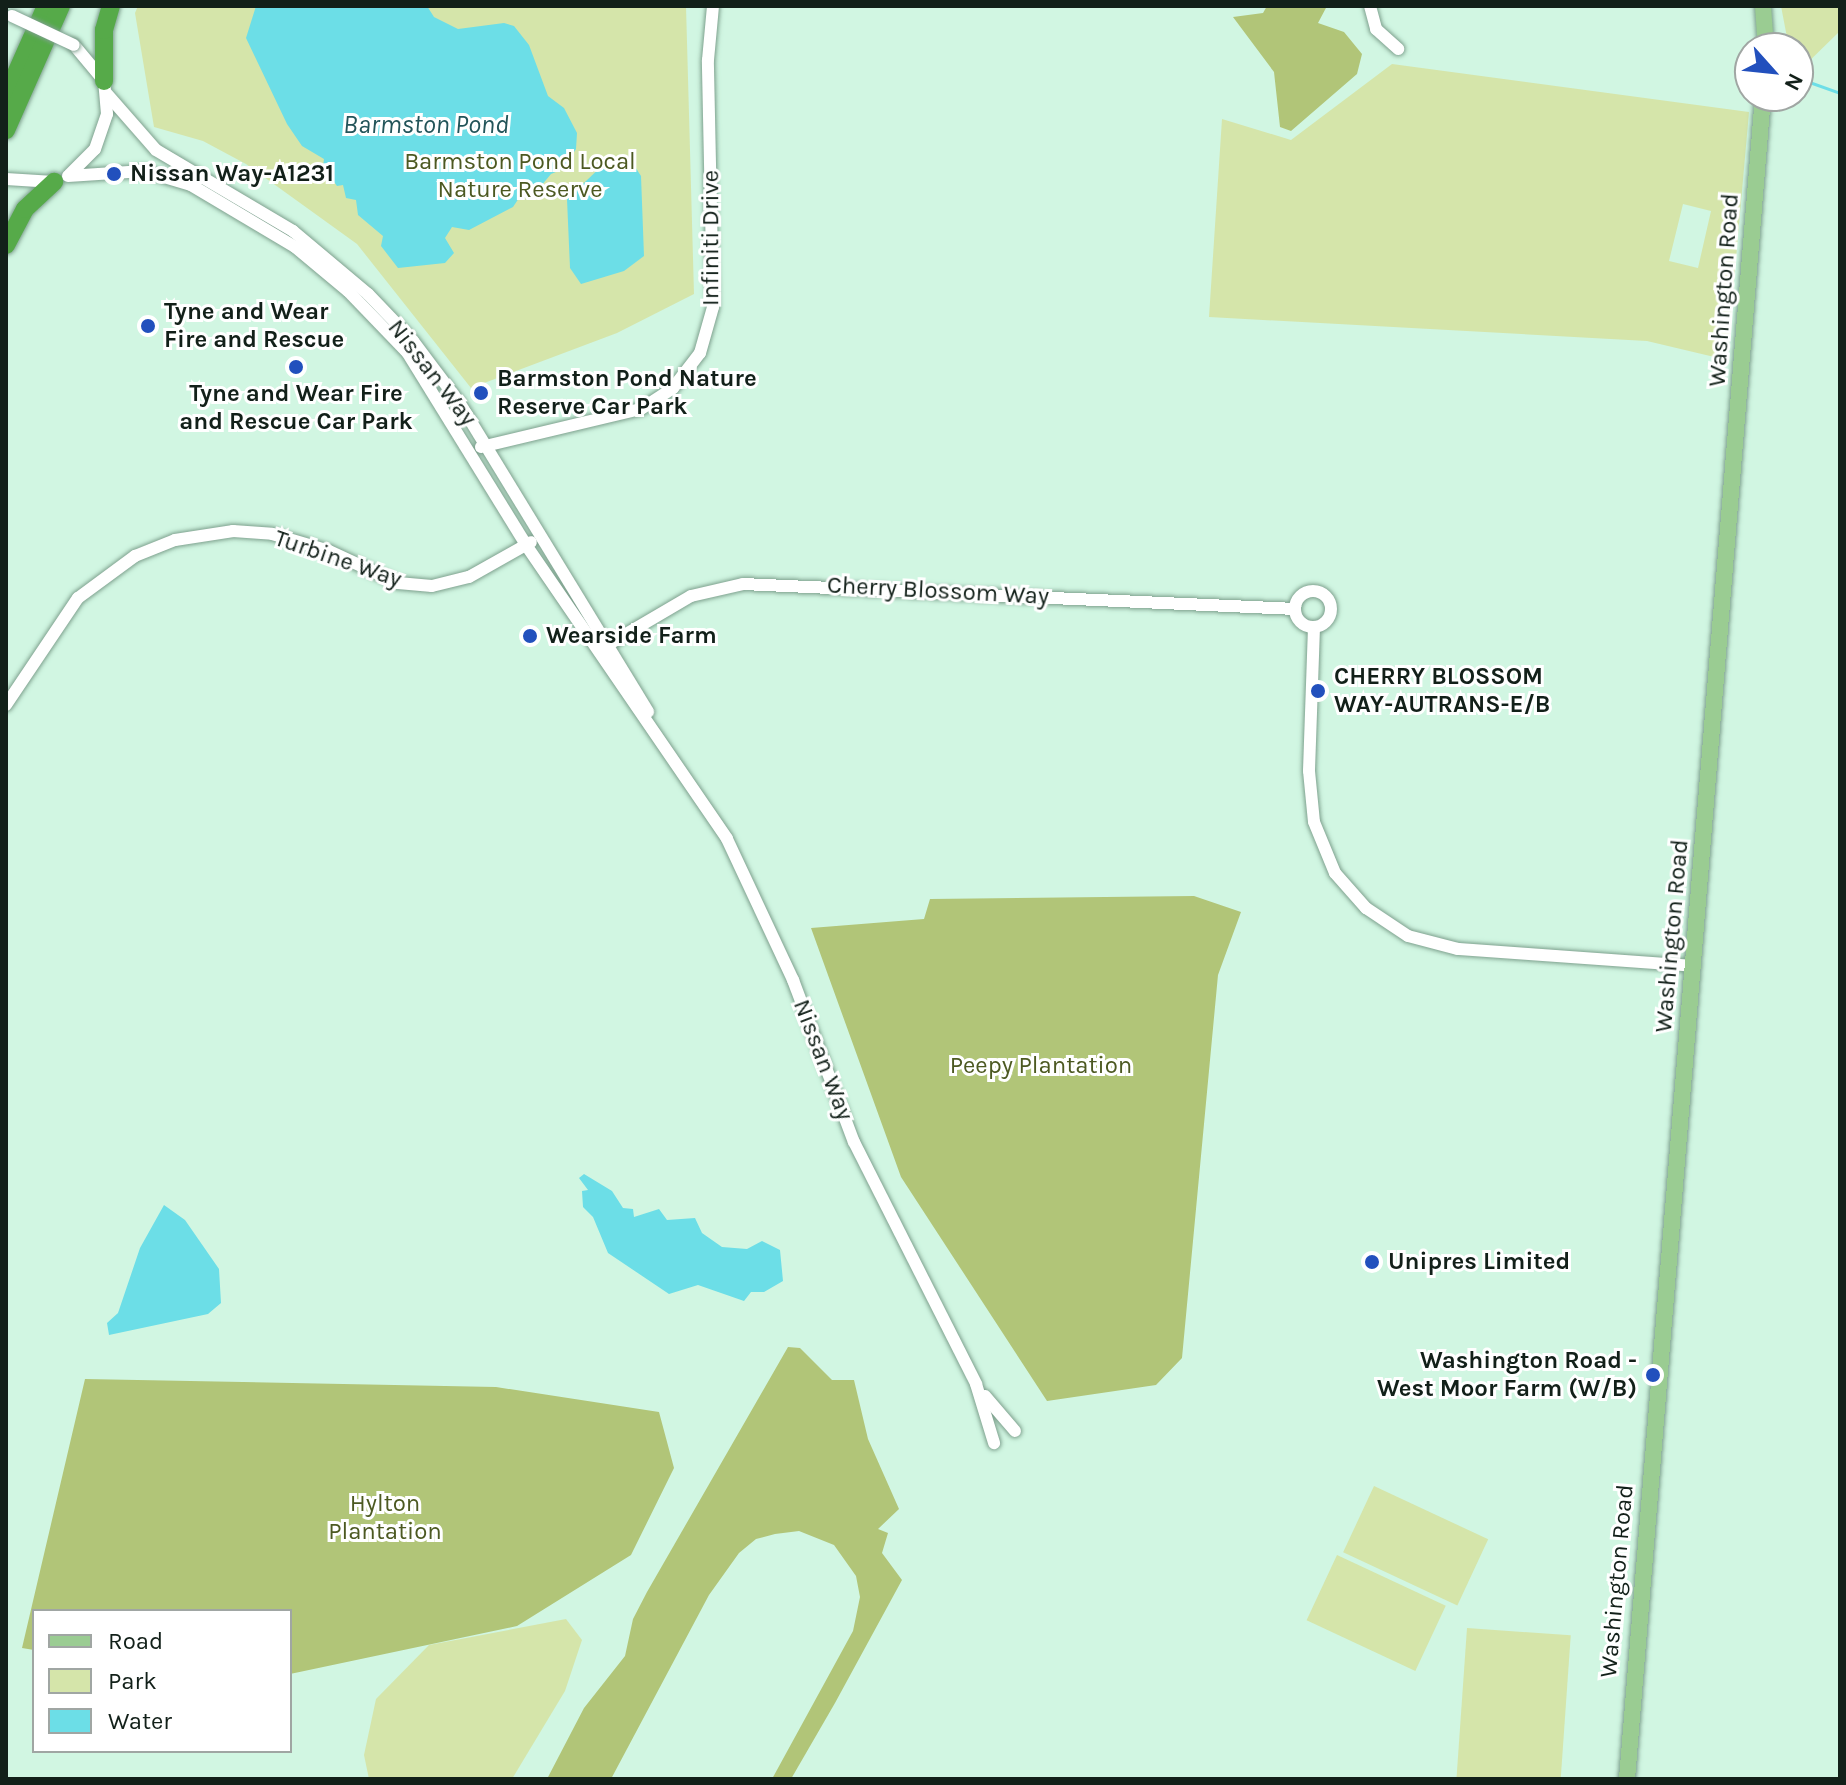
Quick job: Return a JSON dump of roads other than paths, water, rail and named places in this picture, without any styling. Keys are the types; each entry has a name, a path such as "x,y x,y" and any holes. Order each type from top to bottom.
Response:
{"highway":[{"path":"6,96 46,6"},
{"path":"6,130 61,6"},
{"path":"105,88 104,30 111,6"},
{"path":"6,245 25,209 61,179"}],"main road":[{"path":"1763,6 1765,32"},
{"name":"Washington Road","path":"1627,1779 1762,112"}],"street":[{"name":"Infiniti Drive","path":"471,451 641,409 673,388 700,353 713,307 708,60 713,6"},
{"path":"1370,6 1383,39 1398,49"},
{"name":"Nissan Way","path":"9,15 74,45 156,150 293,231 368,294 448,386 610,643 663,740"},
{"path":"1371,48 1383,39"},
{"path":"61,179 95,149 104,129 105,88"},
{"name":"Nissan Way","path":"12,181 61,179 114,170 167,177 246,215 295,247 348,291 407,352 471,451 526,545 663,740 727,839 759,900 854,1142 976,1384"},
{"name":"Turbine Way","path":"6,705 78,598 135,556 175,540 233,531 272,534 329,551 398,583 432,586 469,577 540,535"},
{"name":"Cherry Blossom Way","path":"598,651 691,596 762,583 1295,609 1303,594 1325,595 1330,615 1314,627 1309,771 1314,822 1335,873 1366,908 1408,936 1458,949 1694,966"},
{"path":"1295,609 1299,620 1314,627"},
{"path":"976,1384 1015,1431"},
{"path":"976,1384 994,1443"}],"water":[{"name":"Barmston Pond","path":"256,6 427,6 434,17 458,29 504,23 514,26 529,45 548,96 564,108 577,133 576,149 563,169 551,174 536,192 521,195 513,207 469,230 452,227 445,238 454,253 445,263 398,268 381,246 383,236 358,215 356,200 346,198 343,185 337,186 323,166 324,159 302,146 287,124 246,38"},
{"path":"628,156 641,176 644,256 624,271 581,284 570,268 567,199 605,163"},
{"path":"584,1174 612,1191 623,1208 633,1209 634,1217 659,1209 667,1220 695,1218 702,1233 722,1247 747,1249 762,1241 780,1250 783,1281 764,1292 751,1292 744,1301 698,1285 669,1294 608,1253 593,1217 583,1207 582,1191 588,1190 579,1178"},
{"path":"164,1205 185,1220 219,1269 221,1303 208,1314 109,1335 107,1323 118,1313 140,1248"}],"waterway":[{"path":"1814,84 1840,93"}],"place":[{"name":"Nissan Way-A1231","path":"114,174"},
{"name":"Tyne and Wear Fire and Rescue","path":"148,326"},
{"name":"Tyne and Wear Fire and Rescue Car Park","path":"296,367"},
{"name":"Barmston Pond Nature Reserve Car Park","path":"481,393"},
{"name":"Wearside Farm","path":"530,636"},
{"name":"CHERRY BLOSSOM WAY-AUTRANS-E/B","path":"1318,691"},
{"name":"Unipres Limited","path":"1372,1262"},
{"name":"Washington Road - West Moor Farm (W/B)","path":"1653,1375"}],"park label":[{"name":"Barmston Pond Local Nature Reserve","path":"520,176"},
{"name":"Peepy Plantation","path":"1041,1066"},
{"name":"Hylton Plantation","path":"385,1518"}]}
